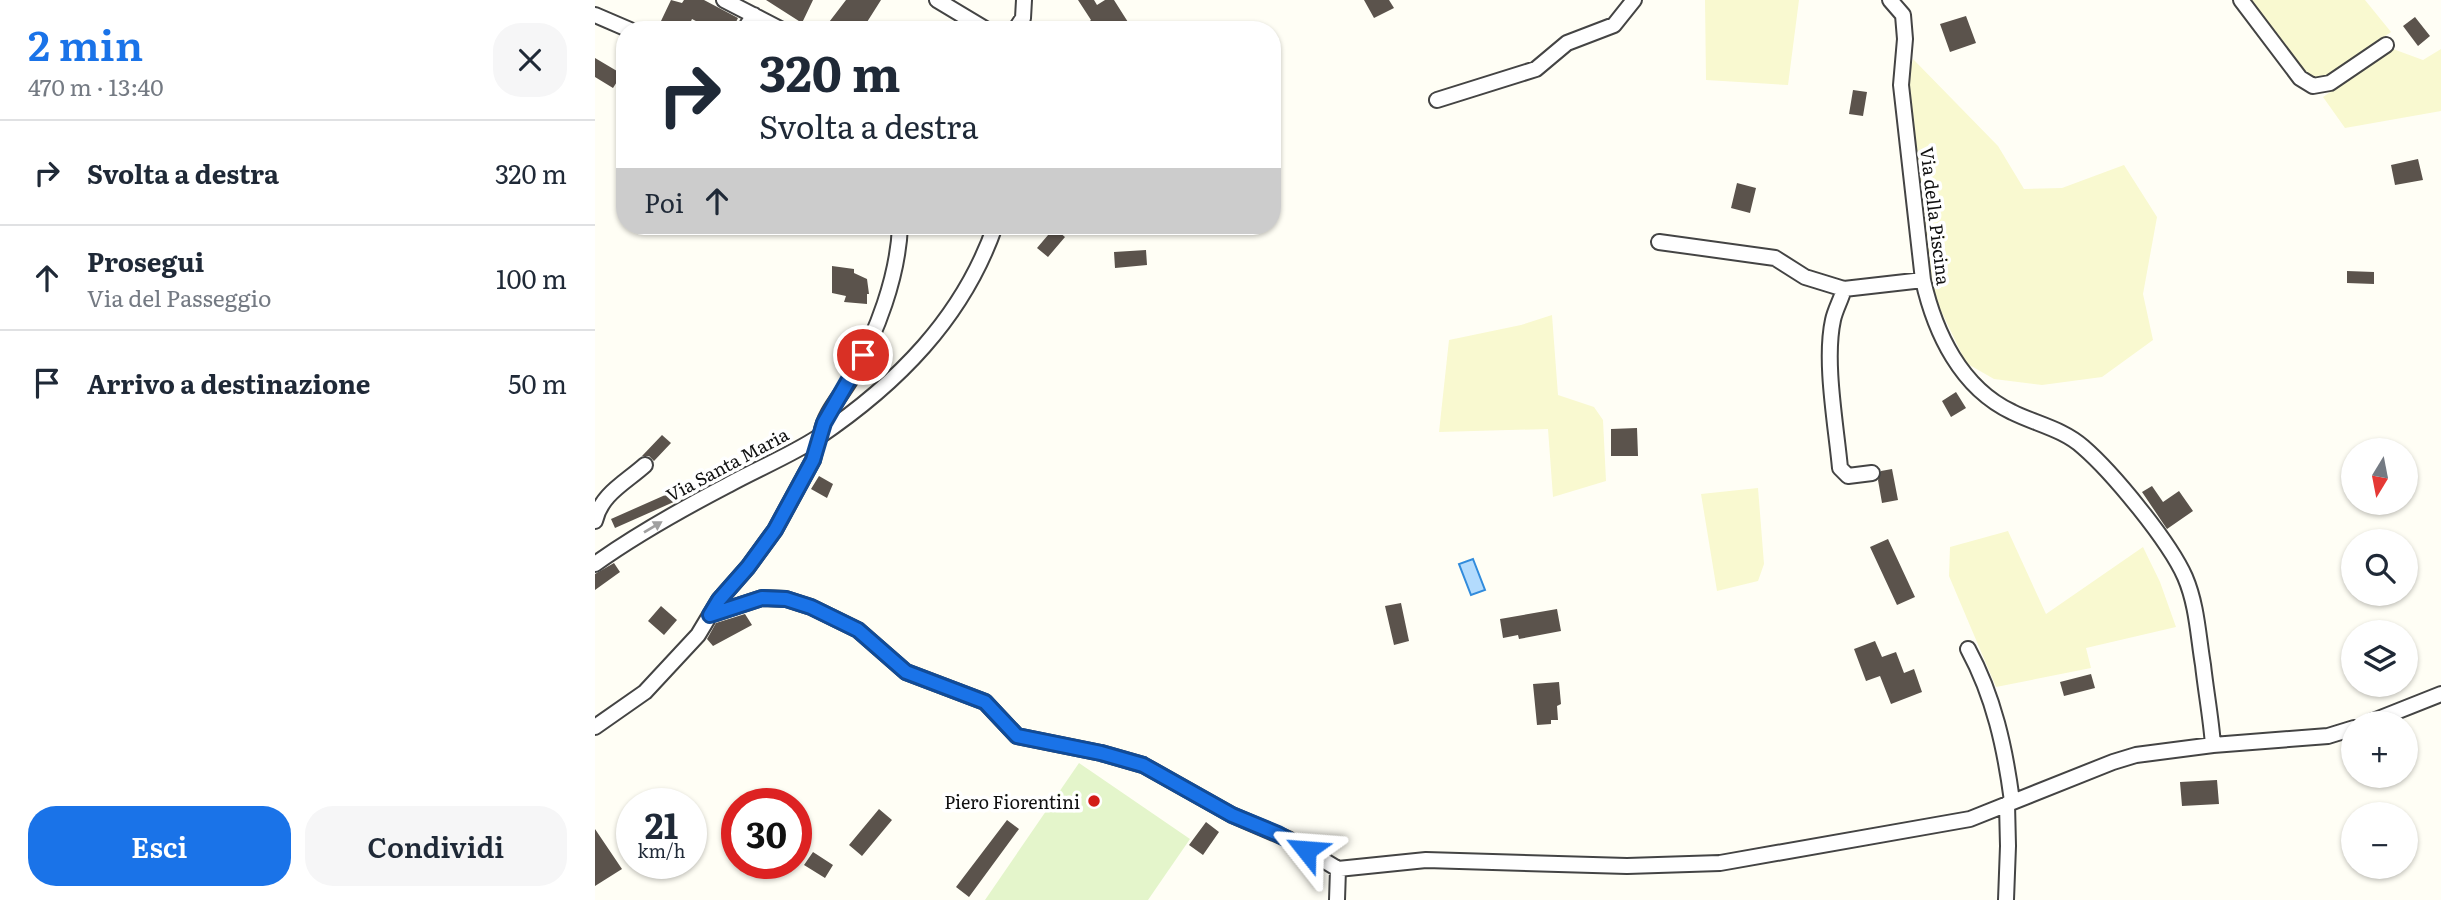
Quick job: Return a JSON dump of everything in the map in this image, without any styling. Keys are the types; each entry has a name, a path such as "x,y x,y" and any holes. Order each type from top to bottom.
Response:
{"street":[{"path":"724,0 765,21"},
{"path":"937,0 972,21"},
{"path":"1021,21 1024,0"},
{"path":"1437,100 1536,69 1567,43 1614,25 1634,0"},
{"name":"Via della Piscina","path":"1889,0 1903,15 1905,38 1901,85 1923,280 1930,310 1954,359 1991,402 2058,430 2083,446 2110,474 2169,547 2194,604 2213,745"},
{"path":"2241,0 2300,78 2313,86 2330,83 2386,46"},
{"path":"595,15 616,24"},
{"path":"750,21 754,15"},
{"path":"595,727 655,683 691,643 719,600 775,530 813,460 824,423 859,363 882,309 896,261 898,235"},
{"name":"Via Santa Maria","path":"595,564 683,510 819,436 873,396 931,341 968,288 991,235"},
{"path":"1659,242 1775,258 1805,277 1844,289 1923,280"},
{"path":"1844,289 1840,307 1833,317 1830,345 1840,468 1848,476 1872,473"},
{"path":"595,521 610,492 645,465"},
{"path":"710,615 762,598 786,599 811,607 858,630 906,672 985,702 1017,736 1101,753 1143,765 1232,815 1288,839 1338,869 1436,860 1608,866 1720,863 1947,824 1982,815 2119,760 2213,745 2322,736 2341,731"},
{"path":"1968,649 1983,677 2004,747 2009,803 2006,900"},
{"path":"2398,711 2441,694"},
{"path":"1337,900 1338,869"}],"green space":[{"path":"1705,0 1799,0 1788,85 1706,80"},
{"path":"2248,0 2365,0 2391,32 2323,80 2305,77"},
{"path":"2393,49 2423,60 2441,49 2441,111 2345,128 2323,97"},
{"path":"1913,59 1998,146 2024,189 2062,188 2124,165 2157,217 2143,294 2153,340 2102,377 2042,385 1994,379 1966,363 1934,296 1907,84"},
{"path":"1552,315 1558,395 1594,407 1603,420 1606,481 1553,497 1548,429 1439,432 1449,340 1521,325"},
{"path":"1758,488 1764,564 1758,581 1717,591 1701,494"},
{"path":"2008,531 2046,614 2143,547 2160,582 2176,627 2086,648 2091,668 1996,687 1949,576 1950,547"},
{"name":"Piero Fiorentini","path":"1079,763 1190,839 1148,900 985,900"}],"water":[{"path":"1473,559 1485,590 1471,595 1459,564"}],"building":[{"path":"671,0 682,3 684,0 704,0 738,18 736,21 661,21"},
{"path":"766,0 813,0 803,21"},
{"path":"846,0 881,0 868,21 830,21"},
{"path":"1078,0 1094,0 1097,5 1105,0 1114,0 1127,21 1090,21"},
{"path":"1364,0 1389,0 1394,8 1374,18"},
{"path":"1966,16 1976,43 1950,52 1940,24"},
{"path":"2415,17 2430,36 2418,46 2403,26"},
{"path":"595,58 616,70 616,83 613,88 595,77"},
{"path":"1853,90 1867,92 1863,116 1849,114"},
{"path":"2418,159 2423,180 2395,185 2391,165"},
{"path":"1737,183 1756,188 1750,213 1731,208"},
{"path":"1048,235 1065,237 1048,257 1037,248"},
{"path":"1146,250 1147,265 1115,268 1114,252"},
{"path":"832,266 854,269 854,273 867,279 867,304 844,302 846,296 832,293"},
{"path":"2347,271 2374,272 2374,284 2347,283"},
{"path":"1956,392 1966,408 1951,417 1942,401"},
{"path":"1637,428 1638,456 1611,456 1611,429"},
{"path":"662,435 671,443 654,461 649,456 642,456"},
{"path":"1892,469 1898,500 1882,503 1878,480 1881,471"},
{"path":"819,476 833,484 827,498 811,489"},
{"path":"2152,486 2163,502 2179,491 2193,511 2167,529 2142,492"},
{"path":"681,488 685,497 615,528 611,519"},
{"path":"1888,539 1915,597 1897,605 1870,547"},
{"path":"614,563 620,572 595,590 595,574"},
{"path":"1401,603 1409,641 1394,645 1385,606"},
{"path":"661,606 677,620 664,635 648,621"},
{"path":"1557,609 1561,631 1519,639 1518,635 1503,638 1500,619"},
{"path":"745,614 752,625 713,646 707,639 716,623"},
{"path":"1875,641 1882,657 1896,652 1904,673 1914,669 1922,692 1891,704 1880,676 1866,681 1854,649"},
{"path":"2091,674 2095,688 2064,696 2060,682"},
{"path":"1559,682 1561,704 1557,706 1558,720 1551,720 1551,724 1537,725 1533,684"},
{"path":"2217,780 2219,804 2182,806 2180,782"},
{"path":"879,809 892,820 862,856 849,845"},
{"path":"1007,820 1019,829 969,897 956,887"},
{"path":"1206,822 1219,832 1203,855 1189,845"},
{"path":"595,829 616,860 616,873 595,886"},
{"path":"812,853 833,865 825,878 812,870"}],"place":[{"name":"Piero Fiorentini","path":"1094,801"}],"route":[{"path":"863,355 824,423 813,460 775,530 748,567 728,588 710,615 762,598 786,599 811,607 858,630 901,670 985,702 996,710 1017,736 1029,741 1123,758 1143,765 1232,815 1278,834 1306,850"}]}
